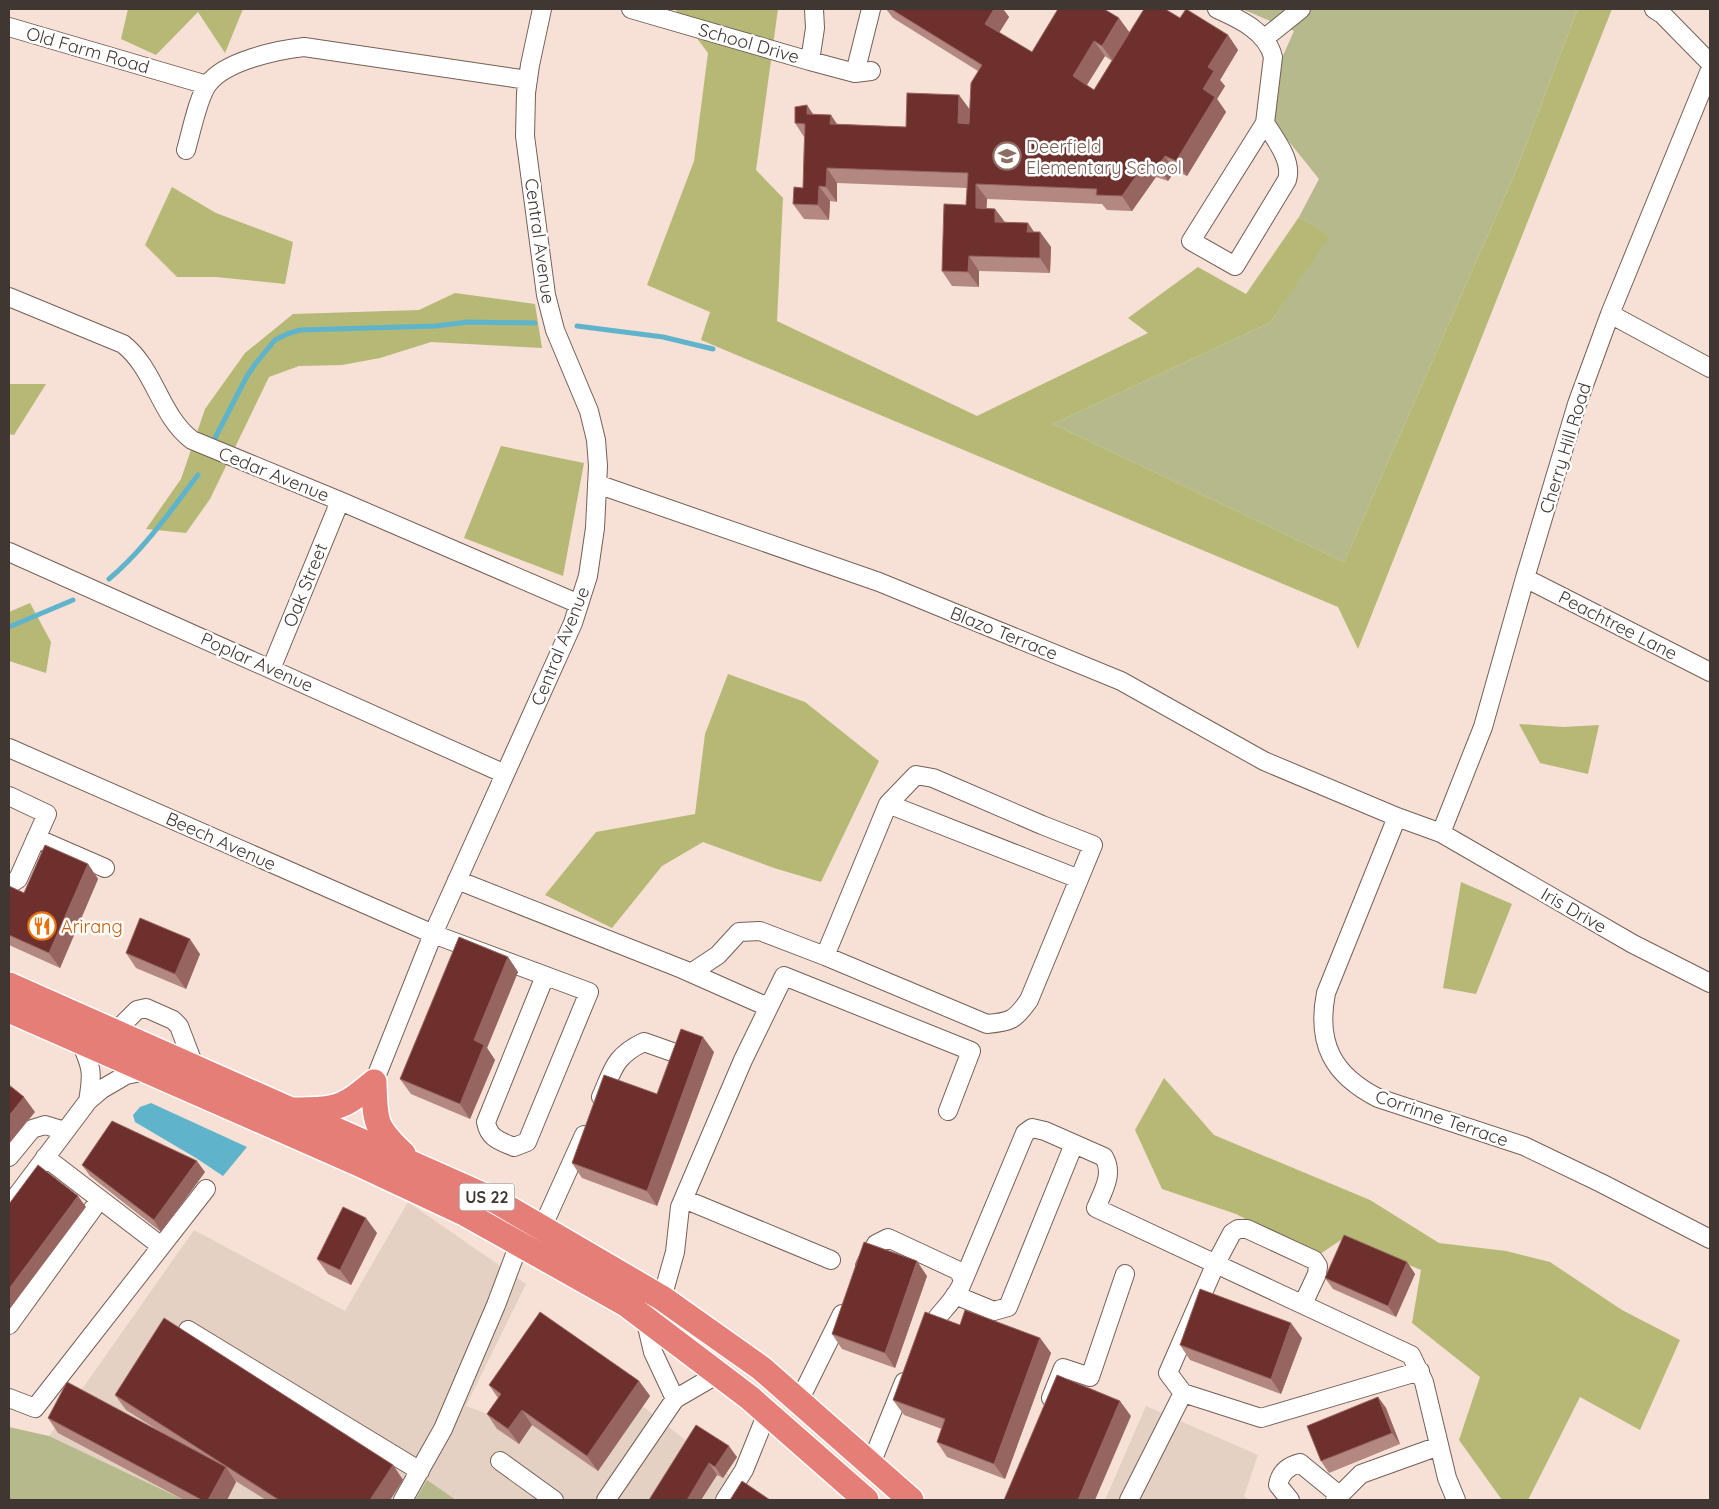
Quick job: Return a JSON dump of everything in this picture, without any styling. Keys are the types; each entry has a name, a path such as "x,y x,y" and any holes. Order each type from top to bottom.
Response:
{"highway":[{"name":"US 22","path":"9,986 496,1201 662,1298 761,1368 911,1500"},
{"name":"US 22","path":"9,1010 355,1162 466,1214 626,1304 767,1412 866,1500"},
{"path":"290,1110 336,1107 346,1103 374,1082"},
{"path":"374,1082 375,1112 381,1131 413,1164"}],"street":[{"name":"Central Avenue","path":"374,1082 433,934 573,623 588,576 595,528 598,466 596,440 588,411 555,330 546,295 525,136 528,80 542,9"},
{"name":"School Drive","path":"631,9 810,61 863,72 871,9"},
{"path":"810,61 816,28 814,9"},
{"path":"1218,9 1264,38 1270,47 1273,57 1266,123 1191,241 1235,266 1287,180 1287,161 1266,123"},
{"path":"1264,38 1302,9"},
{"path":"1654,9 1662,14 1710,63"},
{"name":"Old Farm Road","path":"9,27 207,85"},
{"path":"186,150 207,85 222,71 275,52 304,47 528,80"},
{"name":"Cherry Hill Road","path":"1441,833 1483,727 1577,404 1610,314 1710,70"},
{"name":"Cedar Avenue","path":"9,297 122,344 141,362 174,422 182,433 192,440 340,501 579,604"},
{"path":"1610,314 1710,368"},
{"name":"Blazo Terrace","path":"597,484 879,582 1121,680 1264,761 1397,817 1441,833"},
{"name":"Oak Street","path":"271,669 340,501"},
{"name":"Poplar Avenue","path":"9,552 505,774"},
{"name":"Peachtree Lane","path":"1525,578 1710,672"},
{"name":"Beech Avenue","path":"9,748 433,934 589,992 527,1142 514,1147 493,1137 487,1131 486,1122 545,976"},
{"path":"691,973 718,955 739,932 760,931 825,956 987,1024 1005,1022 1018,1015 1029,1000 1093,845 933,778 916,775 888,804 825,956"},
{"path":"9,885 18,879 47,814 10,800"},
{"path":"888,804 1079,879"},
{"name":"Corrinne Terrace","path":"1397,817 1326,993 1322,1010 1327,1046 1335,1062 1346,1077 1359,1088 1378,1098 1524,1146 1602,1183 1710,1239"},
{"name":"Iris Drive","path":"1441,833 1633,944 1710,983"},
{"path":"36,838 105,868"},
{"path":"457,880 691,973 768,1007"},
{"path":"662,1298 675,1252 680,1207 743,1060 784,976 971,1052 948,1111"},
{"path":"115,1032 137,1010 142,1008 173,1020 179,1026 195,1068"},
{"path":"80,1041 91,1069 92,1079 88,1101"},
{"path":"542,1228 617,1061 629,1049 644,1042 678,1054"},
{"path":"9,1206 88,1101 102,1089 126,1075 146,1071"},
{"path":"9,1157 32,1130 45,1126 65,1131"},
{"path":"870,1464 915,1360 934,1322 959,1288 1025,1133 1032,1128 1045,1131 1104,1157 1108,1164 1108,1177 1096,1208 1412,1355 1422,1377 1447,1478 1456,1500"},
{"path":"959,1288 994,1311 1008,1307 1074,1144"},
{"path":"45,1157 161,1246"},
{"path":"9,1398 35,1408 206,1189"},
{"path":"9,1325 100,1199"},
{"path":"684,1199 831,1260"},
{"path":"1303,1304 1317,1274 1318,1266 1314,1260 1247,1229 1238,1229 1232,1233 1216,1263 1168,1373 1184,1393 1261,1418 1422,1377"},
{"path":"859,1279 876,1244 888,1238 959,1271 959,1288"},
{"path":"403,1500 443,1429 473,1360 519,1244"},
{"path":"1045,1412 1063,1368 1090,1377 1125,1274"},
{"path":"799,1401 850,1297"},
{"path":"644,1318 653,1352 675,1400"},
{"path":"188,1330 420,1471"},
{"path":"606,1500 675,1400 718,1374"},
{"path":"1129,1500 1184,1393"},
{"path":"724,1500 744,1470 767,1412"},
{"path":"1290,1500 1278,1486 1279,1477 1294,1465 1300,1464 1337,1498 1362,1474 1439,1446"},
{"path":"500,1461 554,1500"}],"shaded area":[{"path":"408,1202 526,1284 466,1406 488,1414 544,1328 761,1500 456,1500 427,1481 415,1500 184,1500 49,1436 194,1230 345,1311"},
{"path":"1146,1406 1258,1455 1244,1496 1248,1500 1105,1500"}],"green space":[{"path":"128,9 243,9 225,53 198,12 156,55 121,39"},
{"path":"675,9 778,9 756,170 783,198 777,321 977,416 1148,333 1128,318 1198,267 1246,294 1299,217 1330,236 1271,322 1053,424 1344,562 1516,171 1577,10 1574,9 1612,9 1358,649 1338,607 701,340 710,312 647,285 694,161 708,53"},
{"path":"1242,9 1577,10 1516,171 1344,562 1053,424 1271,322 1329,236 1299,217 1319,179 1274,123 1281,60 1294,31"},
{"path":"172,187 216,213 293,242 285,284 216,277 177,277 145,245"},
{"path":"455,293 535,304 542,348 431,342 380,358 342,365 299,366 269,377 210,499 186,533 146,529 181,479 205,409 245,353 293,314 419,310"},
{"path":"9,384 46,384 14,435 9,434"},
{"path":"501,446 584,463 563,576 464,538"},
{"path":"30,603 51,642 46,673 9,661 9,612"},
{"path":"728,674 805,702 879,761 821,882 774,868 703,842 662,866 612,928 545,895 596,832 695,814 705,734"},
{"path":"1519,724 1563,727 1599,725 1588,774 1540,763"},
{"path":"1461,882 1512,904 1476,994 1443,988"},
{"path":"1164,1078 1214,1135 1370,1200 1439,1243 1506,1251 1550,1262 1622,1310 1680,1340 1640,1430 1580,1397 1528,1500 1502,1500 1459,1440 1480,1377 1412,1323 1421,1270 1344,1238 1317,1256 1236,1214 1162,1189 1135,1130"},
{"path":"9,1427 49,1436 184,1500 9,1500"},
{"path":"427,1480 456,1500 415,1500"}],"water":[{"path":"151,1103 247,1147 223,1176 135,1122 133,1115 140,1107"}],"building":[{"name":"Deerfield Elementary School","path":"891,9 994,9 985,24 1032,52 1058,9 1104,9 1119,18 1102,46 1094,41 1073,76 1094,90 1144,9 1165,9 1180,18 1186,9 1228,35 1208,67 1214,71 1203,89 1215,97 1176,161 1165,156 1158,166 1146,162 1122,196 1096,195 1097,189 976,184 976,208 995,209 995,222 1028,223 1027,232 1040,232 1040,258 969,256 968,272 942,271 944,204 966,205 968,173 827,168 826,187 819,186 818,205 793,204 794,187 803,188 805,124 795,123 795,107 807,105 807,114 831,115 830,124 906,127 907,93 959,95 958,123 969,124 971,83 982,65"},
{"path":"45,845 88,864 49,953 9,935 9,886 24,893"},
{"path":"140,918 190,939 175,974 126,953"},
{"path":"459,937 508,957 474,1040 484,1045 460,1104 400,1079"},
{"path":"681,1029 703,1037 647,1191 572,1163 604,1075 657,1094"},
{"path":"9,1085 24,1097 9,1116"},
{"path":"112,1121 197,1161 154,1220 82,1165"},
{"path":"38,1165 78,1196 9,1289 9,1204"},
{"path":"343,1207 366,1218 340,1270 317,1259"},
{"path":"1344,1235 1407,1262 1388,1306 1325,1278"},
{"path":"864,1242 917,1261 885,1353 832,1334"},
{"path":"1200,1289 1291,1323 1271,1379 1180,1345"},
{"path":"965,1310 1040,1338 994,1464 937,1442 945,1419 893,1400 925,1312 960,1325"},
{"path":"540,1312 639,1381 587,1456 522,1410 508,1429 487,1414 501,1394 489,1385"},
{"path":"164,1318 393,1465 370,1500 279,1500 115,1395"},
{"path":"1057,1375 1120,1401 1078,1500 1004,1500"},
{"path":"67,1382 226,1467 208,1500 202,1500 48,1418"},
{"path":"1378,1397 1392,1433 1321,1461 1307,1426"},
{"path":"696,1425 729,1446 715,1467 709,1463 687,1500 649,1500"},
{"path":"742,1481 770,1500 730,1500"}],"waterway":[{"path":"215,438 247,376 275,340 287,334 300,330 436,326 468,322 535,323"},
{"path":"577,326 663,337 713,349"},
{"path":"109,579 134,556 198,475"},
{"path":"9,627 73,600"}],"place":[{"name":"Deerfield Elementary School","path":"1007,156"},
{"name":"Arirang","path":"42,926"}]}
